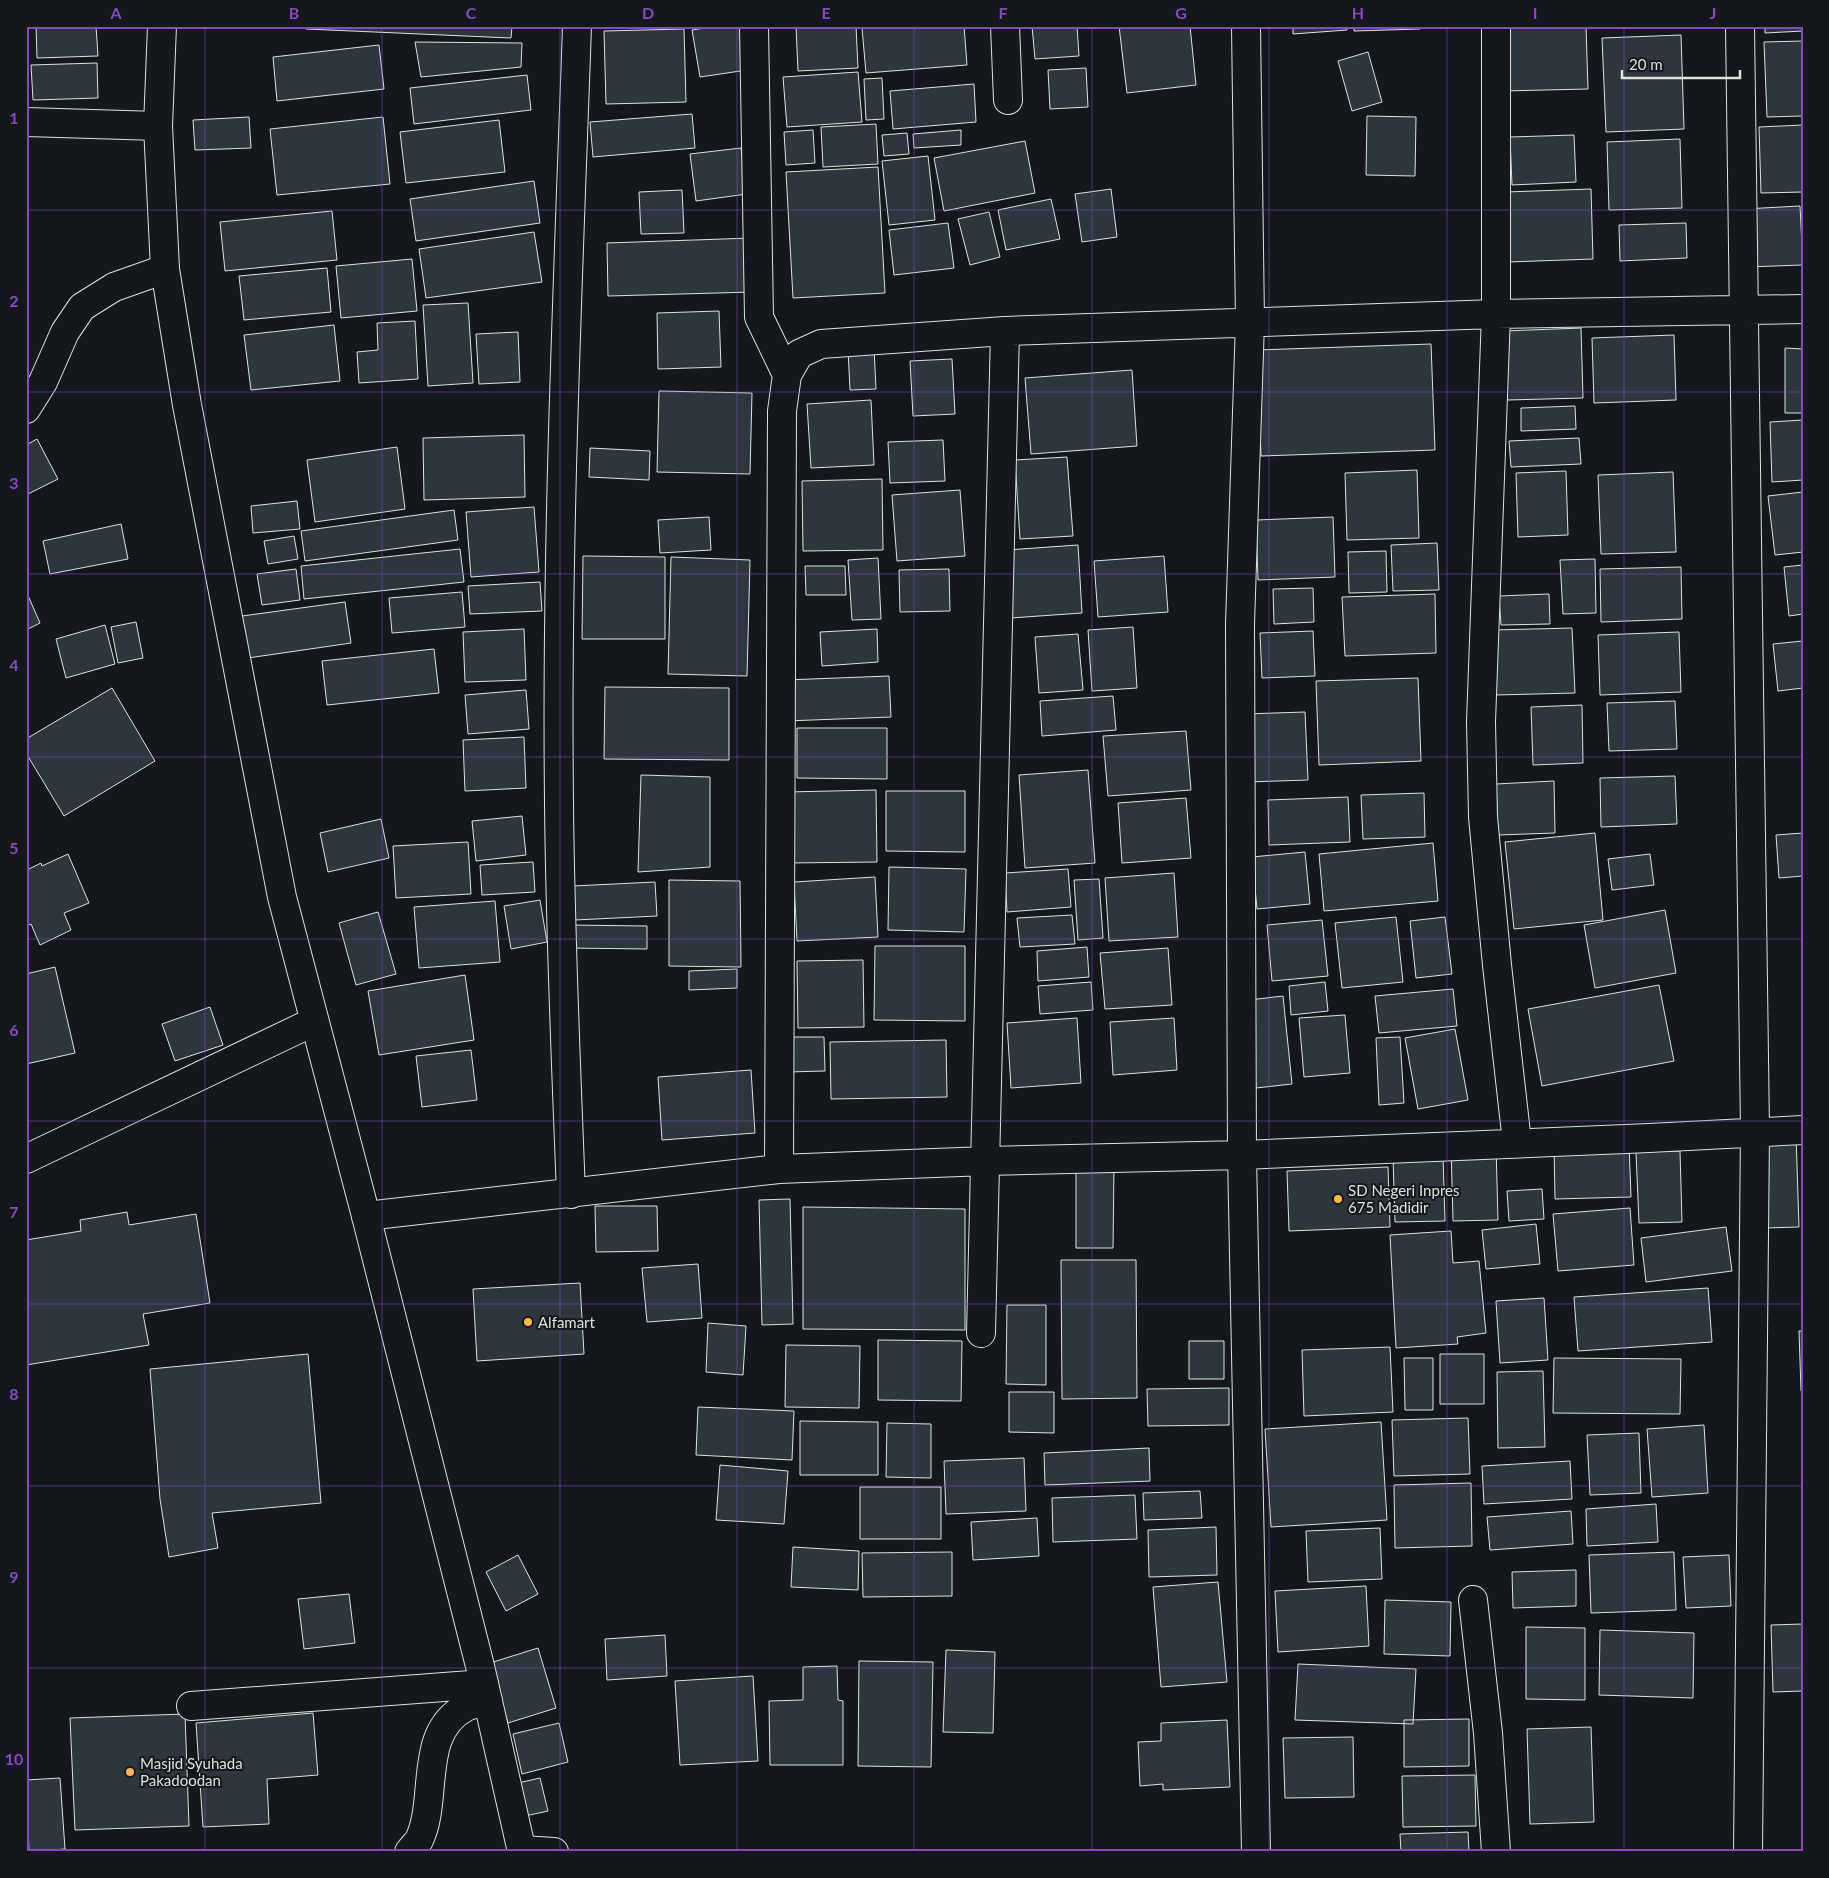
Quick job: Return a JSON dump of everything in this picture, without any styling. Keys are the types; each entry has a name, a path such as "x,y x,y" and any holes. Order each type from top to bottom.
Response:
{"street":[{"path":"162,26 158,126 165,269 187,405 282,897 313,1022 366,1216 486,1692 522,1851 554,1852"},
{"path":"571,1194 562,965 559,789 560,556 577,26"},
{"path":"754,26 759,318 788,375"},
{"path":"1005,26 1008,100"},
{"path":"1246,26 1250,322 1240,624 1242,1155 1256,1852"},
{"path":"1496,26 1496,314 1482,722 1482,817 1517,1142"},
{"path":"1740,26 1755,1131 1748,1852"},
{"path":"26,122 158,126"},
{"path":"26,409 43,382 65,332 82,307 114,287 165,269"},
{"path":"779,1169 782,411 788,375 799,354 821,344 1005,331 1496,314 1803,309"},
{"path":"981,1333 1005,331"},
{"path":"26,1159 313,1022"},
{"path":"366,1216 779,1169 986,1161 1242,1155 1803,1130"},
{"path":"1473,1600 1488,1733 1496,1852"},
{"path":"190,1706 486,1692"},
{"path":"409,1852 418,1840 424,1820 437,1738 450,1720 486,1692"}],"building":[{"path":"36,26 96,26 98,56 37,58"},
{"path":"306,26 512,26 511,38 306,29"},
{"path":"717,26 748,26 754,69 700,77 692,30"},
{"path":"796,26 856,26 858,68 798,71"},
{"path":"882,26 964,26 967,65 866,73 862,28"},
{"path":"1032,26 1077,26 1079,56 1035,59"},
{"path":"1119,26 1190,26 1196,85 1127,93"},
{"path":"1293,26 1347,26 1347,30 1293,34"},
{"path":"1354,26 1420,26 1420,29 1354,31"},
{"path":"1501,26 1586,26 1588,89 1503,91"},
{"path":"1765,26 1803,26 1803,31 1765,33"},
{"path":"684,29 686,102 606,104 604,31"},
{"path":"1681,35 1684,129 1606,132 1602,38"},
{"path":"1803,41 1803,116 1767,117 1764,42"},
{"path":"415,42 522,43 521,67 421,77"},
{"path":"379,45 384,89 277,101 273,57"},
{"path":"1368,52 1382,102 1352,111 1338,61"},
{"path":"97,63 98,98 33,100 31,65"},
{"path":"1086,68 1088,107 1050,109 1048,70"},
{"path":"858,72 862,122 787,127 783,77"},
{"path":"527,75 531,110 414,124 410,88"},
{"path":"882,78 884,119 866,120 864,79"},
{"path":"974,84 976,122 893,129 890,91"},
{"path":"692,114 695,148 593,157 590,122"},
{"path":"1367,116 1416,117 1415,176 1366,175"},
{"path":"249,117 251,148 195,150 193,120"},
{"path":"383,117 390,184 277,195 270,129"},
{"path":"499,120 505,172 406,183 400,132"},
{"path":"876,124 878,164 823,167 821,127"},
{"path":"1803,125 1803,192 1761,193 1759,127"},
{"path":"813,130 815,163 786,165 784,132"},
{"path":"961,130 961,145 914,148 913,134"},
{"path":"907,133 909,154 884,156 882,135"},
{"path":"1574,135 1576,182 1512,185 1510,137"},
{"path":"1680,139 1682,208 1609,210 1607,142"},
{"path":"1025,141 1035,193 944,211 934,158"},
{"path":"741,148 747,194 696,201 690,154"},
{"path":"928,156 935,220 889,225 882,161"},
{"path":"878,167 885,293 793,298 786,172"},
{"path":"534,181 540,223 416,241 410,199"},
{"path":"1111,189 1117,237 1082,242 1075,194"},
{"path":"1591,189 1593,259 1508,262 1506,192"},
{"path":"682,190 684,233 641,234 639,192"},
{"path":"1051,199 1060,239 1006,250 998,210"},
{"path":"1800,206 1803,265 1746,267 1744,209"},
{"path":"332,211 337,260 225,271 220,222"},
{"path":"989,212 1000,257 970,265 958,219"},
{"path":"948,223 954,268 894,275 889,230"},
{"path":"1686,223 1687,258 1620,261 1619,225"},
{"path":"534,232 542,282 426,298 419,249"},
{"path":"752,238 753,292 608,296 607,243"},
{"path":"412,259 417,311 341,318 336,266"},
{"path":"327,268 331,312 244,320 239,276"},
{"path":"468,303 473,383 428,386 423,305"},
{"path":"719,311 721,367 658,369 657,313"},
{"path":"415,321 418,379 359,383 357,352 378,350 377,323"},
{"path":"334,325 340,381 251,390 244,335"},
{"path":"1581,328 1583,398 1507,400 1504,331"},
{"path":"518,332 520,382 479,384 476,334"},
{"path":"1674,335 1676,400 1594,403 1592,338"},
{"path":"1431,344 1435,450 1261,456 1257,350"},
{"path":"874,347 876,389 850,390 848,349"},
{"path":"1785,348 1803,349 1803,413 1785,413"},
{"path":"952,359 955,414 913,416 910,361"},
{"path":"1132,370 1137,446 1031,454 1025,378"},
{"path":"659,391 752,393 750,474 657,472"},
{"path":"871,400 874,465 811,468 807,404"},
{"path":"1575,406 1576,429 1521,431 1521,408"},
{"path":"1803,420 1803,480 1772,482 1770,422"},
{"path":"524,435 525,497 424,500 423,438"},
{"path":"1579,438 1581,464 1511,467 1509,441"},
{"path":"37,439 58,479 26,495 26,445"},
{"path":"943,440 945,481 890,483 888,442"},
{"path":"397,447 405,509 315,522 307,460"},
{"path":"590,448 650,451 649,480 589,477"},
{"path":"1067,457 1073,536 1020,539 1015,460"},
{"path":"1417,470 1419,538 1347,540 1345,473"},
{"path":"1566,471 1568,535 1518,537 1516,473"},
{"path":"1673,472 1676,552 1601,554 1598,475"},
{"path":"882,479 883,550 803,551 802,481"},
{"path":"960,490 965,556 897,561 892,495"},
{"path":"1803,492 1803,552 1775,555 1768,496"},
{"path":"297,501 300,529 253,533 251,506"},
{"path":"534,507 539,572 471,577 466,512"},
{"path":"454,510 458,540 305,561 301,531"},
{"path":"709,517 711,550 660,553 658,520"},
{"path":"1333,517 1335,577 1258,580 1256,520"},
{"path":"121,524 128,559 50,574 43,541"},
{"path":"294,536 298,559 268,564 264,541"},
{"path":"1437,543 1439,590 1393,591 1391,545"},
{"path":"1078,545 1082,613 1011,618 1007,550"},
{"path":"460,549 464,582 304,599 301,566"},
{"path":"1386,551 1387,592 1349,593 1348,552"},
{"path":"583,556 665,557 665,639 582,639"},
{"path":"1164,556 1168,612 1098,617 1094,561"},
{"path":"671,557 750,560 747,676 668,674"},
{"path":"878,558 881,619 852,620 848,560"},
{"path":"1595,559 1596,613 1563,614 1560,560"},
{"path":"1803,565 1803,614 1789,616 1784,567"},
{"path":"805,566 845,566 846,595 806,595"},
{"path":"1681,567 1682,619 1601,622 1600,569"},
{"path":"296,569 300,600 262,605 257,574"},
{"path":"949,569 950,611 900,612 899,570"},
{"path":"540,582 542,611 470,614 468,586"},
{"path":"1313,588 1314,622 1274,624 1273,589"},
{"path":"26,591 40,623 26,630"},
{"path":"462,592 465,627 392,633 389,598"},
{"path":"1435,594 1436,653 1345,656 1342,597"},
{"path":"1549,594 1550,624 1501,625 1499,596"},
{"path":"345,602 351,643 248,658 242,616"},
{"path":"136,622 143,658 118,663 111,627"},
{"path":"105,625 115,664 66,678 56,639"},
{"path":"1133,627 1137,688 1092,691 1088,630"},
{"path":"1572,628 1575,693 1496,695 1493,630"},
{"path":"524,629 526,680 465,682 463,632"},
{"path":"877,629 878,662 822,666 820,632"},
{"path":"1313,631 1315,676 1262,678 1260,633"},
{"path":"1679,632 1681,692 1600,695 1598,635"},
{"path":"1078,634 1083,690 1039,693 1035,637"},
{"path":"1803,641 1803,688 1778,691 1773,644"},
{"path":"434,649 439,693 327,705 322,661"},
{"path":"889,676 891,717 786,721 785,680"},
{"path":"1418,678 1421,761 1319,765 1316,681"},
{"path":"605,687 729,688 729,760 604,759"},
{"path":"112,688 155,761 64,816 26,753 26,739"},
{"path":"526,690 529,729 468,734 465,695"},
{"path":"1113,696 1116,730 1042,736 1040,701"},
{"path":"1675,701 1677,749 1609,751 1607,703"},
{"path":"1582,705 1583,763 1533,765 1531,707"},
{"path":"1305,712 1308,780 1247,782 1245,714"},
{"path":"797,728 887,728 887,779 797,778"},
{"path":"1186,731 1191,790 1108,796 1103,736"},
{"path":"524,737 526,788 465,791 463,740"},
{"path":"1088,770 1095,863 1025,868 1019,775"},
{"path":"641,775 710,777 710,867 638,872"},
{"path":"1675,776 1677,824 1601,827 1600,778"},
{"path":"1554,781 1555,833 1498,835 1496,784"},
{"path":"876,790 877,862 787,863 786,792"},
{"path":"886,791 965,791 965,852 886,851"},
{"path":"1424,793 1425,837 1363,839 1361,795"},
{"path":"1348,797 1350,842 1269,845 1268,800"},
{"path":"1186,798 1191,858 1122,863 1118,803"},
{"path":"522,816 526,855 476,861 472,821"},
{"path":"381,819 389,858 328,872 320,833"},
{"path":"1595,833 1603,920 1514,929 1505,842"},
{"path":"1803,833 1803,876 1779,878 1776,835"},
{"path":"468,842 471,894 396,898 393,846"},
{"path":"1433,843 1438,901 1324,911 1319,854"},
{"path":"1305,852 1310,904 1257,909 1252,857"},
{"path":"68,854 89,903 64,913 71,930 40,945 31,924 26,926 26,867 27,870 41,863 42,866"},
{"path":"1650,854 1654,885 1612,890 1608,859"},
{"path":"533,862 535,892 482,895 480,865"},
{"path":"889,867 966,869 964,932 888,930"},
{"path":"1068,869 1071,907 1007,912 1005,873"},
{"path":"1174,873 1178,937 1109,941 1105,878"},
{"path":"875,877 878,937 797,941 794,882"},
{"path":"1099,879 1103,938 1078,940 1074,880"},
{"path":"669,880 740,881 741,967 669,966"},
{"path":"655,882 657,916 575,920 573,886"},
{"path":"540,900 547,942 511,949 504,906"},
{"path":"495,901 500,962 419,968 414,907"},
{"path":"1665,910 1676,973 1595,988 1584,925"},
{"path":"378,912 396,974 356,985 339,923"},
{"path":"1072,915 1075,944 1020,947 1017,918"},
{"path":"1396,917 1403,982 1342,988 1335,923"},
{"path":"1445,917 1452,974 1416,978 1410,921"},
{"path":"1322,920 1328,976 1272,981 1267,925"},
{"path":"568,925 647,926 647,949 567,948"},
{"path":"875,946 965,946 965,1021 874,1020"},
{"path":"1087,947 1089,977 1038,981 1037,951"},
{"path":"1168,948 1172,1005 1105,1009 1100,953"},
{"path":"863,960 864,1027 798,1028 797,961"},
{"path":"55,967 75,1053 26,1064 26,974"},
{"path":"737,969 737,988 689,990 689,971"},
{"path":"465,975 474,1040 379,1055 368,991"},
{"path":"1091,982 1093,1010 1040,1014 1038,986"},
{"path":"1325,982 1328,1011 1291,1015 1289,986"},
{"path":"1659,985 1674,1061 1542,1086 1528,1009"},
{"path":"1453,989 1457,1026 1379,1033 1375,996"},
{"path":"1283,996 1292,1084 1256,1088 1249,1000"},
{"path":"210,1007 223,1045 175,1061 162,1024"},
{"path":"1345,1015 1350,1073 1304,1077 1299,1018"},
{"path":"1077,1018 1081,1083 1011,1088 1007,1023"},
{"path":"1174,1018 1177,1070 1113,1075 1110,1022"},
{"path":"1455,1029 1468,1100 1418,1109 1405,1038"},
{"path":"787,1037 824,1037 825,1071 787,1072"},
{"path":"1400,1037 1404,1103 1379,1105 1376,1038"},
{"path":"946,1040 947,1097 831,1099 830,1042"},
{"path":"471,1050 477,1100 422,1107 416,1056"},
{"path":"751,1070 755,1133 662,1140 658,1077"},
{"path":"1796,1134 1799,1227 1765,1228 1762,1135"},
{"path":"1629,1144 1631,1197 1555,1199 1554,1146"},
{"path":"1496,1145 1498,1220 1453,1221 1451,1147"},
{"path":"1680,1151 1682,1222 1639,1223 1636,1152"},
{"path":"1443,1155 1445,1221 1395,1222 1393,1157"},
{"path":"1076,1166 1114,1167 1113,1248 1076,1248"},
{"name":"SD Negeri Inpres 675 Madidir","path":"1388,1167 1390,1227 1289,1231 1287,1171"},
{"path":"1542,1189 1544,1219 1509,1221 1507,1191"},
{"path":"790,1199 793,1324 762,1325 759,1200"},
{"path":"595,1206 657,1206 658,1251 596,1252"},
{"path":"803,1207 965,1209 965,1330 803,1329"},
{"path":"1630,1208 1634,1265 1558,1271 1553,1214"},
{"path":"127,1212 129,1225 196,1214 210,1303 143,1314 149,1345 26,1365 26,1240 81,1231 80,1220"},
{"path":"1536,1224 1540,1264 1486,1269 1482,1230"},
{"path":"1726,1227 1732,1271 1646,1282 1641,1238"},
{"path":"1451,1231 1453,1263 1479,1261 1486,1333 1457,1337 1458,1344 1396,1348 1390,1235"},
{"path":"1061,1260 1136,1260 1137,1398 1062,1399"},
{"path":"698,1264 702,1318 647,1322 642,1268"},
{"name":"Alfamart","path":"580,1283 584,1354 477,1361 473,1289"},
{"path":"1708,1288 1712,1342 1578,1351 1574,1297"},
{"path":"1544,1298 1548,1360 1500,1363 1496,1301"},
{"path":"1007,1305 1046,1305 1046,1385 1006,1384"},
{"path":"708,1323 746,1326 743,1375 706,1372"},
{"path":"1799,1331 1803,1331 1803,1391 1801,1391"},
{"path":"878,1340 962,1341 961,1401 878,1400"},
{"path":"1189,1341 1224,1341 1224,1379 1189,1379"},
{"path":"786,1345 860,1346 859,1408 785,1407"},
{"path":"1390,1347 1393,1412 1304,1416 1302,1350"},
{"path":"308,1354 321,1503 212,1513 218,1548 169,1557 160,1499 150,1369"},
{"path":"1440,1354 1484,1354 1484,1404 1440,1404"},
{"path":"1404,1358 1433,1358 1433,1410 1405,1410"},
{"path":"1554,1358 1681,1359 1680,1414 1553,1413"},
{"path":"1543,1371 1545,1447 1498,1448 1497,1372"},
{"path":"1229,1388 1229,1425 1148,1426 1147,1389"},
{"path":"1009,1392 1054,1392 1054,1433 1009,1432"},
{"path":"698,1407 794,1411 792,1460 696,1455"},
{"path":"1468,1418 1470,1474 1394,1476 1392,1420"},
{"path":"800,1421 878,1422 878,1475 800,1475"},
{"path":"1381,1422 1387,1520 1271,1527 1265,1429"},
{"path":"887,1423 931,1424 931,1478 886,1477"},
{"path":"1704,1425 1708,1493 1652,1497 1647,1429"},
{"path":"1639,1433 1641,1493 1590,1495 1587,1435"},
{"path":"1149,1448 1150,1481 1045,1485 1044,1453"},
{"path":"1024,1458 1026,1511 946,1514 944,1461"},
{"path":"1570,1461 1572,1499 1484,1504 1482,1466"},
{"path":"720,1465 788,1471 784,1524 716,1520"},
{"path":"1471,1483 1472,1546 1395,1548 1394,1485"},
{"path":"860,1487 941,1487 941,1539 860,1539"},
{"path":"1200,1491 1202,1518 1144,1520 1143,1493"},
{"path":"1135,1495 1137,1539 1053,1542 1052,1498"},
{"path":"1656,1504 1658,1542 1587,1546 1586,1509"},
{"path":"1571,1511 1573,1544 1490,1550 1487,1517"},
{"path":"1037,1518 1039,1556 973,1560 971,1522"},
{"path":"1216,1527 1217,1575 1149,1577 1148,1530"},
{"path":"1380,1528 1382,1579 1308,1582 1306,1531"},
{"path":"793,1547 859,1551 858,1590 791,1587"},
{"path":"952,1552 952,1596 863,1597 862,1553"},
{"path":"1674,1552 1676,1610 1591,1613 1589,1555"},
{"path":"518,1555 538,1594 506,1611 486,1572"},
{"path":"1729,1555 1731,1606 1686,1608 1683,1557"},
{"path":"1576,1570 1576,1606 1513,1608 1512,1572"},
{"path":"1218,1582 1227,1682 1161,1687 1153,1587"},
{"path":"1366,1586 1369,1646 1278,1652 1275,1591"},
{"path":"349,1594 355,1643 304,1649 298,1599"},
{"path":"1385,1600 1451,1602 1450,1656 1384,1654"},
{"path":"1803,1624 1803,1691 1773,1692 1771,1625"},
{"path":"1526,1627 1585,1628 1585,1700 1526,1699"},
{"path":"1600,1630 1694,1633 1693,1698 1599,1695"},
{"path":"665,1635 667,1676 607,1680 605,1639"},
{"path":"538,1648 556,1708 508,1723 490,1663"},
{"path":"946,1650 995,1652 993,1733 943,1732"},
{"path":"859,1661 933,1662 931,1767 858,1766"},
{"path":"1298,1664 1416,1669 1413,1724 1295,1720"},
{"path":"837,1666 838,1700 843,1701 843,1765 770,1765 769,1701 803,1700 803,1667"},
{"path":"753,1676 758,1761 680,1765 675,1681"},
{"path":"313,1713 318,1775 267,1779 269,1824 203,1827 196,1723"},
{"name":"Masjid Syuhada Pakadoodan","path":"185,1714 189,1826 75,1830 70,1718"},
{"path":"1469,1719 1469,1766 1404,1767 1404,1720"},
{"path":"1227,1720 1230,1787 1163,1790 1163,1784 1140,1786 1138,1742 1161,1741 1161,1723"},
{"path":"559,1723 568,1762 522,1774 513,1734"},
{"path":"1591,1727 1594,1822 1530,1824 1527,1729"},
{"path":"1353,1737 1354,1797 1285,1798 1283,1738"},
{"path":"1475,1775 1476,1826 1403,1827 1402,1776"},
{"path":"60,1778 65,1849 29,1852 26,1780"},
{"path":"540,1778 548,1811 525,1816 518,1783"},
{"path":"1468,1832 1469,1852 1401,1852 1400,1834"}],"place":[{"name":"SD Negeri Inpres 675 Madidir","path":"1338,1199"},
{"name":"Alfamart","path":"528,1322"},
{"name":"Masjid Syuhada Pakadoodan","path":"130,1772"}]}
